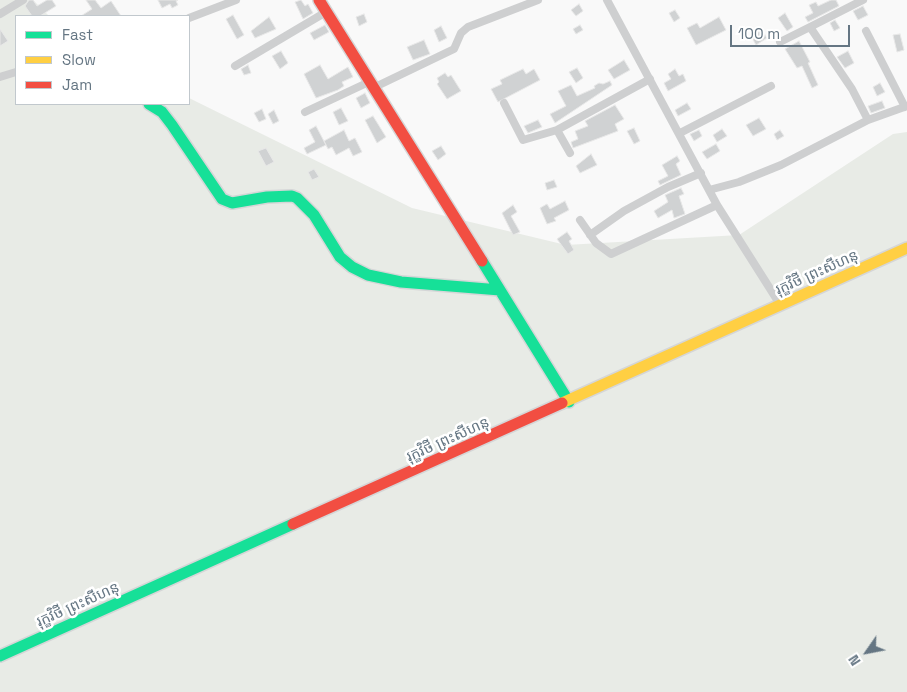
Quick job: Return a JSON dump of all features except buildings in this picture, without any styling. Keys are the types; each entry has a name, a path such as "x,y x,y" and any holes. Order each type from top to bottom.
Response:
{"street":[{"path":"0,14 22,0"},
{"path":"190,18 236,0"},
{"path":"319,0 569,402"},
{"path":"305,112 454,49 461,33 468,27 538,0"},
{"path":"607,0 717,205 781,306"},
{"path":"780,42 863,0"},
{"path":"234,66 326,12"},
{"path":"810,27 852,89 868,120"},
{"path":"709,190 740,182 781,165 868,120 906,107 866,30"},
{"path":"0,78 15,72"},
{"path":"504,103 524,140 557,130 650,79"},
{"path":"680,133 771,86"},
{"path":"151,105 162,112 172,125 222,199 232,203 267,197 292,196 297,198 314,215 340,257 352,267 368,274 401,282 500,290"},
{"path":"557,130 570,153"},
{"path":"590,236 624,211 668,187 701,173"},
{"path":"580,220 590,236 607,253 613,253 717,205"},
{"name":"រុក្ខវិថី ព្រះសីហនុ","path":"0,656 569,402 907,248"}],"shaded area":[{"path":"0,0 33,0 48,15 15,15 15,105 190,105 190,98 412,208 566,245 739,235 893,134 907,132 907,692 0,692"}],"traffic: fast":[{"path":"151,105 162,112 172,125 222,199 232,203 267,197 292,196 297,198 314,215 340,257 352,267 368,275 401,282 500,290"},
{"path":"482,261 569,402"},
{"path":"0,656 293,524"}],"traffic: slow":[{"path":"562,403 907,248"}],"traffic: jam":[{"path":"319,0 482,261"},
{"path":"293,524 562,403"}]}
